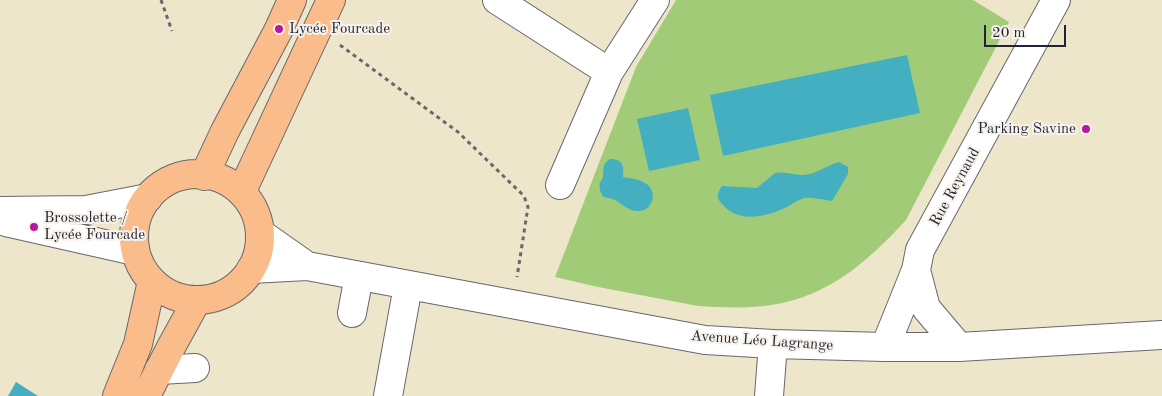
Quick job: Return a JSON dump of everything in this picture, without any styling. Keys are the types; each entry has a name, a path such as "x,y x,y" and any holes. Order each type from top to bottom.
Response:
{"main road":[{"path":"204,176 224,130 279,29 292,0"},
{"path":"242,191 331,0"},
{"path":"186,175 223,180 242,191 255,210 260,233 258,252 251,269 237,286 218,296 197,300 181,298 165,292 152,281 141,266 135,251 134,230 139,213 156,187 169,179 186,175"},
{"path":"118,396 138,344 152,281"},
{"path":"146,396 197,300"}],"street":[{"path":"497,0 609,72"},
{"path":"560,185 609,72 655,0"},
{"name":"Rue Reynaud","path":"885,348 916,270 920,250 1056,0"},
{"path":"0,211 86,210 148,198"},
{"path":"0,221 135,251"},
{"name":"Avenue Léo Lagrange","path":"260,233 307,266"},
{"name":"Avenue Léo Lagrange","path":"251,269 307,266 705,340 885,348 959,347 1162,335"},
{"name":"Rue Reynaud","path":"916,270 926,308 959,347"},
{"path":"352,313 358,276"},
{"path":"388,396 408,286"},
{"path":"769,396 772,344"},
{"path":"159,370 196,368"}],"path":[{"path":"161,0 172,31"},
{"path":"334,40 458,132 524,196 528,207 516,284"}],"green space":[{"path":"676,0 973,0 1009,22 906,220 866,259 837,281 804,297 754,307 698,306 555,277 636,67"}],"water":[{"path":"907,55 920,113 723,156 710,95"},
{"path":"688,108 700,160 649,171 637,119"},
{"path":"610,159 618,160 622,164 623,177 645,183 652,190 651,204 644,210 632,210 615,200 603,196 600,190 600,182 603,178 605,164"},
{"path":"839,162 848,167 848,174 832,201 805,198 779,211 753,217 736,214 720,202 718,198 718,193 722,186 757,188 775,173 804,175"},
{"path":"16,382 38,396 8,396"}],"place":[{"name":"Lycée Fourcade","path":"279,29"},
{"name":"Parking Savine","path":"1086,129"},
{"name":"Brossolette / Lycée Fourcade","path":"34,227"}]}
